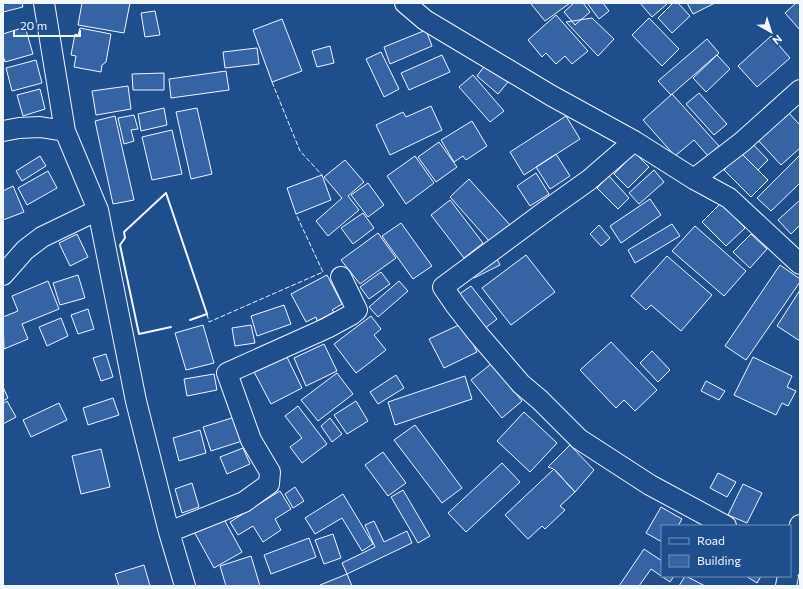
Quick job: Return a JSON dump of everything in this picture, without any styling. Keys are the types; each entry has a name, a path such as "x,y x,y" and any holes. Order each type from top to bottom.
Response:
{"street":[{"path":"44,3 65,131 98,210 136,401 169,532 185,586"},
{"path":"405,3 424,20 552,96 634,142 694,179 729,198 800,264"},
{"path":"694,179 742,142 800,90"},
{"path":"3,131 19,128 40,127 65,131"},
{"path":"634,142 589,180 443,287 478,334 521,384 540,400 579,439 650,485 724,525"},
{"path":"3,275 25,250 42,236 98,210"},
{"path":"169,532 244,502 269,484 270,472 250,440 227,373 327,328 351,315 357,310 341,277"},
{"path":"791,564 800,525"}],"building":[{"path":"3,3 22,3 23,7 3,12"},
{"path":"82,3 130,3 124,33 78,25"},
{"path":"570,3 545,21 531,4"},
{"path":"574,3 583,3 590,12 575,25 564,12"},
{"path":"587,3 603,3 609,11 599,19"},
{"path":"640,3 668,3 652,17"},
{"path":"673,3 678,3 690,16 672,33 658,18"},
{"path":"687,3 715,3 693,14"},
{"path":"796,3 800,3 800,30 785,13"},
{"path":"155,11 160,35 145,37 141,13"},
{"path":"556,15 588,51 572,64 565,56 556,64 546,53 542,57 528,40"},
{"path":"592,18 614,39 598,56 566,22"},
{"path":"649,18 679,49 662,66 632,35"},
{"path":"282,19 302,71 272,82 253,30"},
{"path":"25,27 33,54 5,62 3,55 3,34"},
{"path":"80,28 111,34 106,62 102,65 101,72 74,67 76,56 71,55 75,34 78,35"},
{"path":"426,30 432,46 390,64 384,47"},
{"path":"771,36 790,58 757,87 738,66"},
{"path":"707,39 719,53 671,95 658,81"},
{"path":"330,46 334,63 317,67 312,51"},
{"path":"257,48 259,64 225,68 223,52"},
{"path":"381,52 399,89 384,97 366,59"},
{"path":"442,55 450,72 409,90 401,73"},
{"path":"717,55 730,69 706,92 693,78"},
{"path":"36,60 42,83 12,91 6,68"},
{"path":"486,64 508,82 498,94 477,76"},
{"path":"226,71 229,90 171,98 169,79"},
{"path":"164,73 164,90 133,90 132,74"},
{"path":"473,75 504,111 490,122 459,87"},
{"path":"128,86 131,109 96,115 92,91"},
{"path":"40,89 45,109 23,116 17,95"},
{"path":"699,93 727,124 714,135 686,104"},
{"path":"672,94 719,146 708,156 694,140 675,156 643,120"},
{"path":"431,106 442,130 390,155 376,125 403,112 406,117"},
{"path":"164,108 167,125 141,131 138,114"},
{"path":"197,108 212,174 191,179 176,112"},
{"path":"787,111 800,125 800,148 781,165 757,139"},
{"path":"134,115 138,129 131,130 134,141 124,144 118,118"},
{"path":"115,116 134,200 113,204 95,121"},
{"path":"566,116 580,139 524,175 510,152"},
{"path":"472,121 487,146 466,160 463,156 454,162 441,140"},
{"path":"172,130 182,174 152,180 142,137"},
{"path":"749,140 768,160 758,170 739,151"},
{"path":"439,142 457,167 436,182 418,157"},
{"path":"635,153 649,167 628,188 614,174"},
{"path":"741,153 768,180 751,197 724,170"},
{"path":"556,154 570,176 550,189 536,167"},
{"path":"800,155 800,183 771,211 757,198"},
{"path":"40,156 46,166 22,181 16,171"},
{"path":"415,156 434,183 406,204 387,176"},
{"path":"345,160 364,182 348,196 359,210 328,236 316,221 342,198 324,177"},
{"path":"654,170 664,182 639,204 629,193"},
{"path":"48,171 57,188 27,205 18,188"},
{"path":"536,173 549,194 530,206 517,186"},
{"path":"322,175 331,200 296,214 287,188"},
{"path":"609,176 629,198 618,209 597,188"},
{"path":"469,179 510,225 490,242 450,197"},
{"path":"368,183 384,205 368,217 351,195"},
{"path":"13,186 24,212 3,220 3,191"},
{"path":"650,199 661,215 621,243 610,226"},
{"path":"450,200 483,243 464,258 431,215"},
{"path":"800,200 800,225 791,234 778,220"},
{"path":"721,203 745,228 726,246 702,222"},
{"path":"363,213 374,228 353,244 341,228"},
{"path":"401,223 432,266 413,279 382,236"},
{"path":"672,224 680,236 635,263 628,250"},
{"path":"599,225 610,238 601,246 590,234"},
{"path":"695,226 746,271 724,296 672,251"},
{"path":"378,233 396,258 360,284 341,260"},
{"path":"77,234 88,257 70,266 59,243"},
{"path":"751,234 767,249 750,268 733,252"},
{"path":"495,255 500,265 474,278 470,269"},
{"path":"526,255 555,292 511,325 482,288"},
{"path":"667,256 712,295 681,331 651,305 646,310 631,296"},
{"path":"780,265 800,279 800,282 746,360 725,346"},
{"path":"381,272 390,284 369,299 360,287"},
{"path":"78,275 85,298 60,305 53,283"},
{"path":"327,275 342,304 332,310 334,312 317,321 316,317 306,322 291,294"},
{"path":"48,281 59,309 22,324 28,339 4,349 3,317 18,311 12,296"},
{"path":"399,281 408,291 378,317 369,307"},
{"path":"471,286 497,319 484,329 458,295"},
{"path":"800,290 800,341 777,326"},
{"path":"284,305 291,324 257,336 251,316"},
{"path":"88,309 94,329 78,334 71,315"},
{"path":"371,316 381,329 374,335 386,350 356,373 334,344"},
{"path":"61,318 68,336 47,346 39,327"},
{"path":"463,323 477,352 444,368 429,339"},
{"path":"203,325 214,363 186,370 175,333"},
{"path":"251,325 255,343 235,346 232,328"},
{"path":"611,342 657,390 635,411 624,400 616,408 580,370"},
{"path":"324,344 337,371 306,386 294,358"},
{"path":"652,351 670,370 658,382 640,363"},
{"path":"285,353 302,388 271,404 253,370"},
{"path":"106,354 113,377 101,381 93,358"},
{"path":"753,357 792,376 787,387 796,391 788,406 782,403 776,415 734,395"},
{"path":"491,364 522,401 502,418 471,380"},
{"path":"337,373 353,394 318,421 301,400"},
{"path":"214,374 217,390 187,396 184,379"},
{"path":"396,375 404,388 378,404 370,392"},
{"path":"465,376 472,399 395,425 388,402"},
{"path":"706,381 725,391 719,400 701,391"},
{"path":"3,387 8,398 3,401"},
{"path":"113,398 119,415 88,425 83,408"},
{"path":"7,401 16,417 3,424 3,404"},
{"path":"356,401 368,421 347,434 334,415"},
{"path":"59,403 67,420 31,437 23,420"},
{"path":"298,406 327,444 302,463 290,447 302,438 285,416"},
{"path":"524,412 557,443 530,472 497,441"},
{"path":"235,417 242,441 211,451 203,427"},
{"path":"330,418 342,434 332,442 321,426"},
{"path":"415,425 462,488 442,503 394,440"},
{"path":"200,430 206,453 179,461 173,438"},
{"path":"570,445 594,470 575,492 554,469 548,467"},
{"path":"243,448 250,464 227,474 220,457"},
{"path":"101,449 110,487 81,494 72,456"},
{"path":"383,452 406,483 388,496 365,465"},
{"path":"502,463 520,482 466,532 448,513"},
{"path":"554,469 575,492 560,506 565,510 545,529 542,526 528,539 505,515"},
{"path":"718,473 736,482 727,497 710,488"},
{"path":"192,483 199,507 182,513 175,489"},
{"path":"743,484 762,493 747,523 728,515"},
{"path":"295,487 304,501 293,508 285,494"},
{"path":"403,490 430,536 418,543 391,497"},
{"path":"280,491 291,509 275,519 281,530 263,542 253,526 238,535 230,522"},
{"path":"343,494 373,544 362,551 342,518 315,534 305,518"},
{"path":"661,507 682,519 679,525 661,525 661,541 646,533"},
{"path":"220,512 242,552 214,568 192,528"},
{"path":"374,521 384,542 407,531 412,543 347,574 342,563 375,547 365,525"},
{"path":"333,534 341,558 324,564 315,540"},
{"path":"309,538 316,557 271,574 264,555"},
{"path":"644,549 661,560 661,576 651,569 639,586 619,586"},
{"path":"251,556 260,586 226,586 220,566"},
{"path":"144,565 150,586 119,586 115,574"},
{"path":"347,574 352,586 320,586 320,585"},
{"path":"663,577 673,577 670,582"},
{"path":"684,577 688,577 705,586 679,586"},
{"path":"748,577 760,577 757,583"}],"fence":[{"path":"272,82 300,151 322,175"},
{"path":"207,314 209,322 323,272 296,214"}],"wall":[{"path":"171,327 139,334 120,245 125,238 124,232 166,193 207,314 190,320"}]}
